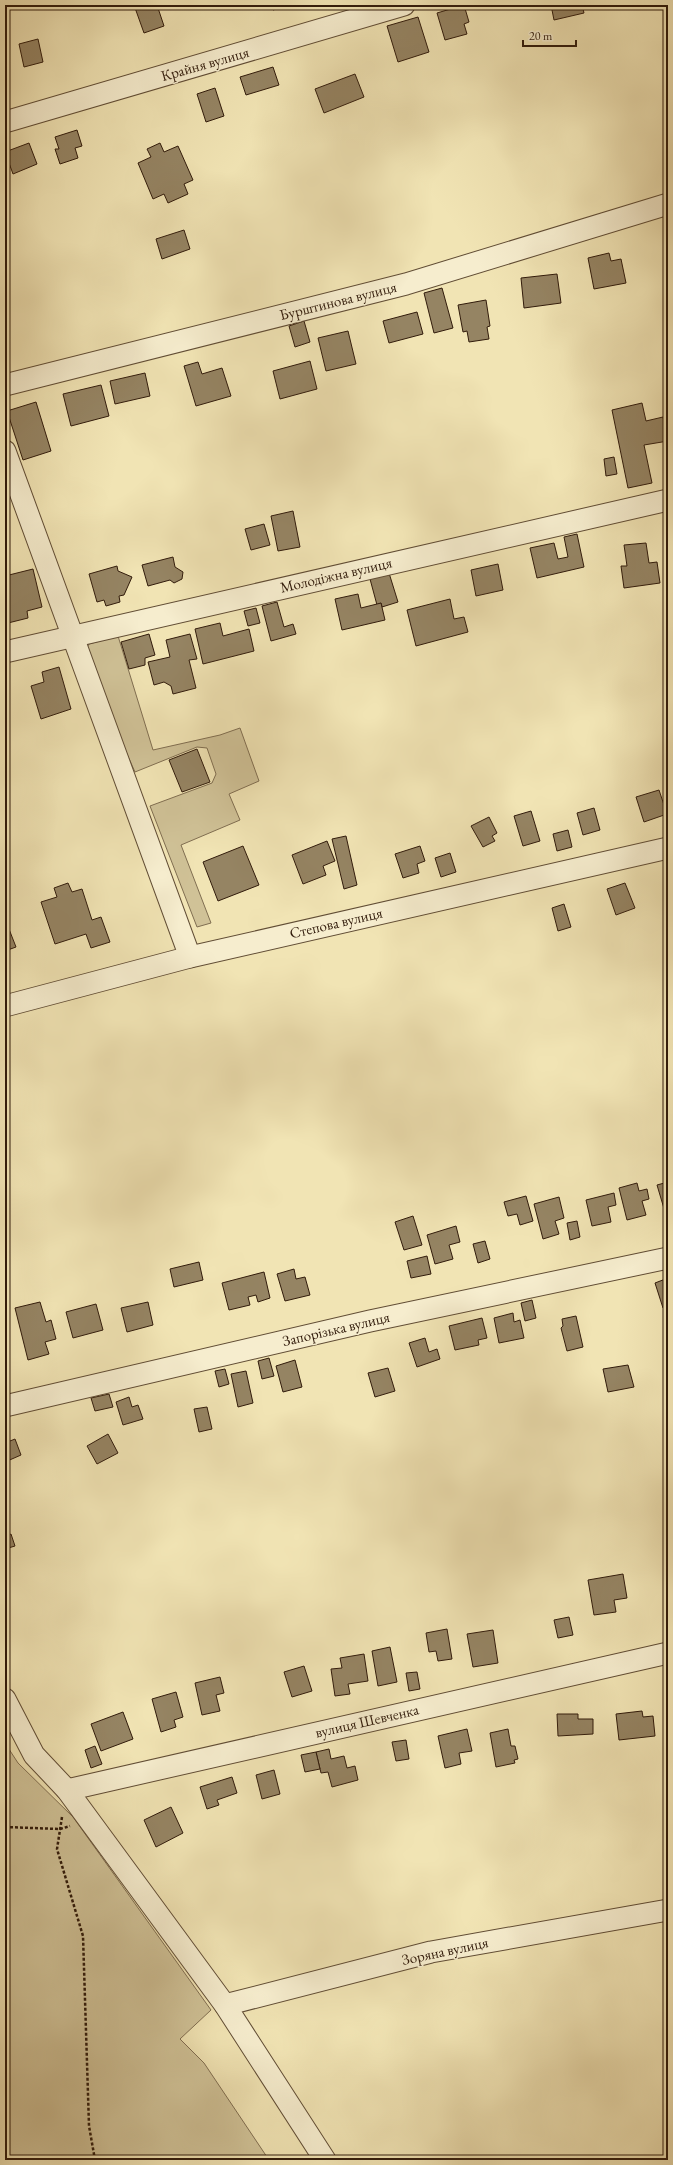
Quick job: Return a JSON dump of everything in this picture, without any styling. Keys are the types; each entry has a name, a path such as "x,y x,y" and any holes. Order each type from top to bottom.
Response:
{"street":[{"name":"Крайня вулиця","path":"5,122 404,5"},
{"name":"Бурштинова вулиця","path":"5,385 406,284 668,204"},
{"path":"5,451 71,636 190,957"},
{"name":"Молодіжна вулиця","path":"5,652 668,500"},
{"name":"Степова вулиця","path":"5,1006 190,957 668,848"},
{"name":"Запорізька вулиця","path":"5,1406 362,1323 668,1258"},
{"name":"вулиця Шевченка","path":"67,1790 668,1653"},
{"path":"5,1699 34,1755 67,1790 225,2006 325,2160"},
{"name":"Зоряна вулиця","path":"225,2006 431,1952 668,1910"}],"path":[{"path":"67,1790 57,1849 83,1936 89,2126 95,2160"},
{"path":"5,1827 60,1829 88,1819"}],"shaded area":[{"path":"118,636 153,750 220,735 240,728 259,781 229,794 240,820 181,845 211,923 197,927 150,806 212,783 216,774 207,748 197,747 135,772 106,707 85,651 89,644"},
{"path":"5,1743 18,1763 73,1817 211,2010 180,2039 204,2063 269,2160 5,2160"}],"building":[{"path":"134,5 157,5 164,26 144,33"},
{"path":"272,5 290,5 273,10"},
{"path":"464,5 469,22 464,24 467,34 445,40 437,13"},
{"path":"541,5 551,5 542,8"},
{"path":"551,5 582,5 584,13 554,20"},
{"path":"418,17 429,52 398,62 387,26"},
{"path":"38,39 43,62 24,67 19,44"},
{"path":"273,67 279,85 246,95 240,77"},
{"path":"355,74 364,97 324,113 315,89"},
{"path":"215,88 224,116 206,122 197,94"},
{"path":"77,130 82,146 75,148 78,158 60,164 55,149 59,149 55,137"},
{"path":"29,143 37,164 13,174 5,152"},
{"path":"160,143 164,152 178,146 193,180 184,184 188,194 168,203 164,194 153,199 138,163 151,157 147,149"},
{"path":"184,230 190,249 162,259 156,239"},
{"path":"609,253 611,261 621,259 626,283 594,289 588,258"},
{"path":"557,274 561,303 524,308 521,278"},
{"path":"442,288 453,328 434,333 424,293"},
{"path":"486,300 490,326 487,327 489,339 469,342 467,331 463,332 458,305"},
{"path":"417,312 423,334 389,343 383,321"},
{"path":"304,321 310,342 295,347 289,326"},
{"path":"348,331 356,364 326,371 318,338"},
{"path":"310,361 317,389 280,399 273,371"},
{"path":"198,362 202,374 222,368 231,396 196,406 184,366"},
{"path":"145,373 150,396 115,404 110,381"},
{"path":"101,385 109,416 71,426 63,394"},
{"path":"36,402 51,451 23,460 7,411"},
{"path":"642,403 646,421 663,417 668,441 644,445 652,483 628,488 612,410"},
{"path":"614,457 617,474 606,476 604,459"},
{"path":"293,511 300,547 278,551 271,516"},
{"path":"264,524 270,545 251,550 245,529"},
{"path":"577,534 584,567 537,578 530,548 554,543 558,559 568,557 564,537"},
{"path":"646,543 649,563 657,562 660,583 624,588 621,566 627,566 624,545"},
{"path":"173,557 175,567 183,572 182,579 174,583 170,580 148,586 142,565"},
{"path":"498,564 503,590 476,596 471,570"},
{"path":"117,566 118,571 132,577 124,595 119,596 120,602 106,606 104,600 97,602 89,574"},
{"path":"33,569 42,607 27,611 28,618 8,623 5,609 5,587 7,586 5,576"},
{"path":"389,573 398,602 382,607 381,603 377,605 370,579"},
{"path":"358,594 361,608 381,603 385,620 342,630 335,599"},
{"path":"450,599 454,619 464,617 468,632 416,646 407,610"},
{"path":"277,602 284,627 293,624 296,634 271,641 262,606"},
{"path":"256,608 260,623 248,626 244,611"},
{"path":"220,623 223,636 249,629 254,651 203,664 195,629"},
{"path":"149,634 155,655 145,658 145,665 129,669 121,642"},
{"path":"190,634 197,659 189,660 196,688 173,694 171,686 164,682 154,685 148,662 170,657 166,640"},
{"path":"59,667 71,709 41,719 31,686 44,682 42,672"},
{"path":"197,749 210,782 182,792 169,760"},
{"path":"659,790 667,814 644,822 636,797"},
{"path":"594,808 600,830 583,835 577,813"},
{"path":"531,811 540,841 523,846 514,816"},
{"path":"489,817 497,833 492,836 495,841 483,847 471,826"},
{"path":"568,830 572,847 557,851 553,834"},
{"path":"346,836 357,885 344,889 332,839"},
{"path":"327,841 335,861 323,866 326,875 303,884 292,855"},
{"path":"243,846 259,885 218,901 203,862"},
{"path":"420,846 425,861 417,864 419,873 403,878 395,854"},
{"path":"450,853 456,872 441,877 435,858"},
{"path":"68,883 72,892 82,889 92,920 101,917 110,942 91,948 86,934 55,944 41,902 57,897 54,888"},
{"path":"625,883 635,908 616,915 607,889"},
{"path":"564,904 571,927 558,931 552,908"},
{"path":"7,924 16,947 5,951 5,925"},
{"path":"668,1182 668,1211 665,1212 657,1185"},
{"path":"637,1183 639,1191 647,1189 649,1199 642,1201 646,1215 627,1220 619,1188"},
{"path":"614,1193 616,1205 608,1207 611,1222 592,1226 586,1200"},
{"path":"526,1196 533,1221 520,1225 517,1214 508,1216 504,1202"},
{"path":"559,1197 564,1218 555,1221 559,1234 543,1239 534,1204"},
{"path":"413,1216 422,1245 404,1250 395,1222"},
{"path":"577,1221 580,1237 570,1240 567,1223"},
{"path":"456,1226 460,1242 449,1245 453,1259 435,1264 427,1235"},
{"path":"485,1241 490,1259 478,1263 473,1244"},
{"path":"427,1256 431,1274 411,1278 407,1261"},
{"path":"199,1262 203,1280 174,1287 170,1269"},
{"path":"294,1269 296,1279 305,1277 310,1295 285,1301 277,1274"},
{"path":"264,1272 270,1298 258,1302 256,1295 248,1297 250,1305 229,1310 222,1283"},
{"path":"668,1278 668,1306 663,1308 655,1283"},
{"path":"532,1300 536,1318 525,1321 521,1303"},
{"path":"40,1302 46,1322 51,1320 56,1339 45,1342 49,1354 28,1360 15,1308"},
{"path":"148,1302 153,1325 127,1332 121,1308"},
{"path":"96,1304 103,1330 73,1338 66,1312"},
{"path":"513,1313 514,1322 520,1320 524,1338 499,1343 494,1318"},
{"path":"576,1316 583,1347 567,1351 561,1328 563,1326 562,1319"},
{"path":"482,1318 487,1338 478,1340 479,1345 455,1350 449,1326"},
{"path":"425,1338 429,1352 437,1349 440,1359 417,1367 409,1343"},
{"path":"269,1358 274,1376 262,1379 258,1361"},
{"path":"295,1360 302,1387 283,1392 276,1366"},
{"path":"628,1365 634,1387 608,1392 603,1369"},
{"path":"388,1368 395,1391 375,1397 368,1373"},
{"path":"225,1369 229,1384 219,1387 215,1371"},
{"path":"246,1371 253,1403 238,1407 231,1374"},
{"path":"109,1394 113,1407 95,1411 91,1398"},
{"path":"129,1397 132,1407 138,1405 143,1419 123,1425 116,1402"},
{"path":"207,1407 212,1429 199,1432 194,1409"},
{"path":"5,1430 10,1441 15,1439 21,1455 5,1462"},
{"path":"108,1434 118,1453 97,1464 87,1446"},
{"path":"11,1534 15,1546 5,1549 5,1537"},
{"path":"623,1574 627,1598 614,1600 616,1612 594,1615 588,1580"},
{"path":"569,1617 573,1635 558,1638 554,1620"},
{"path":"447,1629 452,1659 438,1661 436,1651 429,1652 426,1633"},
{"path":"493,1630 498,1663 473,1667 467,1634"},
{"path":"390,1647 397,1682 378,1686 372,1651"},
{"path":"364,1654 368,1681 348,1684 350,1694 335,1696 331,1669 342,1668 340,1658"},
{"path":"304,1666 312,1691 292,1697 284,1672"},
{"path":"417,1672 420,1689 409,1691 406,1673"},
{"path":"220,1677 224,1693 216,1695 220,1711 202,1715 195,1683"},
{"path":"176,1692 183,1717 174,1720 176,1727 161,1732 152,1699"},
{"path":"642,1711 643,1717 653,1716 655,1736 619,1740 616,1714"},
{"path":"123,1712 133,1739 101,1751 91,1724"},
{"path":"557,1714 578,1714 578,1719 593,1719 593,1734 558,1736"},
{"path":"467,1729 472,1751 459,1753 461,1764 445,1768 438,1736"},
{"path":"508,1729 511,1746 515,1746 518,1759 514,1760 515,1763 496,1767 490,1733"},
{"path":"406,1740 409,1759 396,1761 392,1742"},
{"path":"95,1746 102,1764 91,1768 85,1750"},
{"path":"329,1749 331,1759 344,1756 347,1768 355,1766 358,1780 332,1787 328,1772 321,1773 316,1752"},
{"path":"316,1752 320,1769 305,1772 301,1755"},
{"path":"274,1770 280,1794 262,1799 256,1775"},
{"path":"232,1777 237,1793 217,1800 219,1805 207,1809 200,1787"},
{"path":"171,1807 183,1833 156,1847 144,1820"}]}
